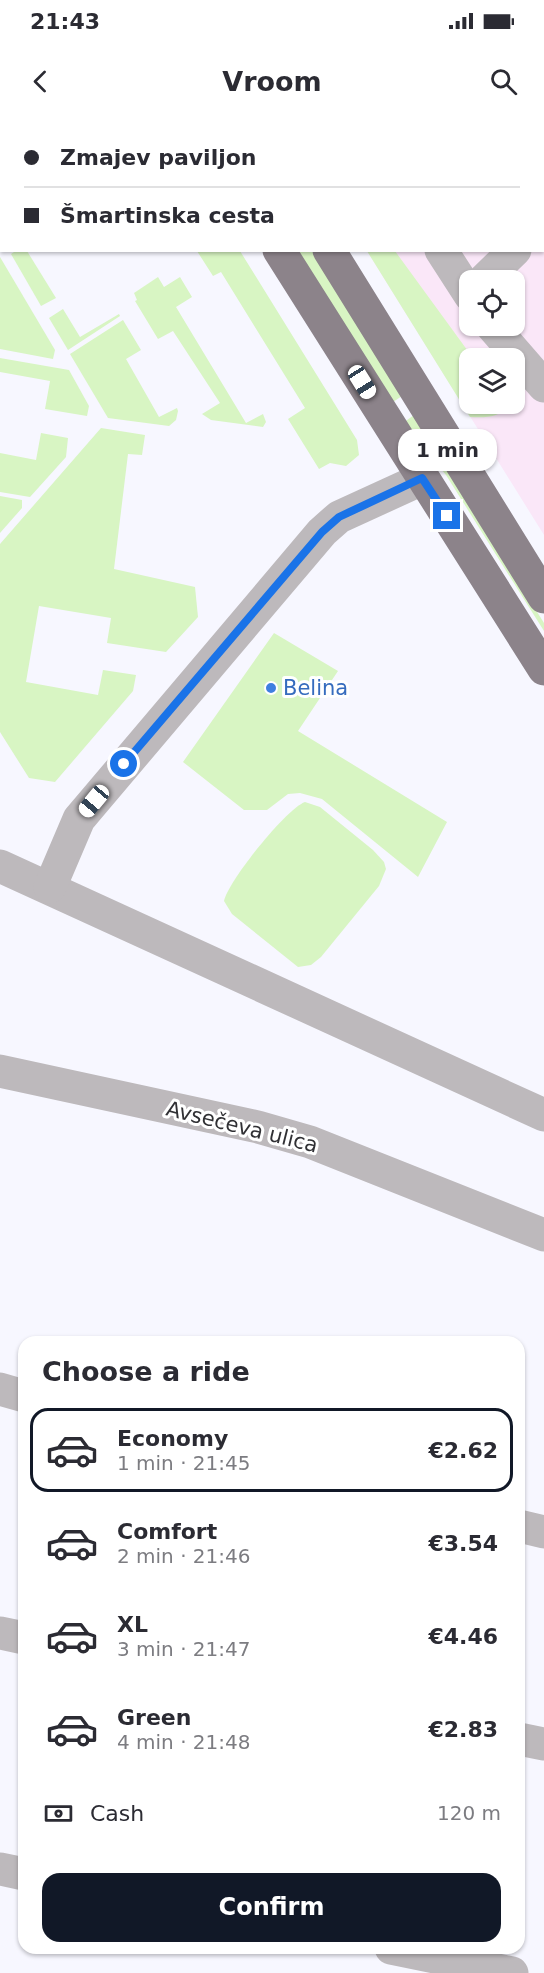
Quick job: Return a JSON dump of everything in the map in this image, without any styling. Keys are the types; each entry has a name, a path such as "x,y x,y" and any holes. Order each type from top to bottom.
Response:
{"main road":[{"path":"280,252 544,669"},
{"path":"330,252 544,597"}],"street":[{"path":"442,252 459,278"},
{"path":"494,270 513,252"},
{"path":"501,336 544,386"},
{"path":"50,887 79,819 322,532 339,517 422,478"},
{"path":"0,866 544,1115"},
{"name":"Avsečeva ulica","path":"0,1071 258,1127 300,1139 544,1235"},
{"path":"0,1389 18,1394"},
{"path":"525,1527 544,1532"},
{"path":"0,1633 18,1637"},
{"path":"525,1740 544,1744"},
{"path":"0,1869 18,1873"},
{"path":"420,1954 512,1973"}],"shaded area":[{"path":"368,252 544,252 544,535 469,414 525,414 525,348 459,348 459,399"}],"green space":[{"path":"28,252 56,298 41,306 11,254"},
{"path":"198,252 241,252 357,440 359,455 346,466 330,463 319,469 288,419 305,408 221,272 213,276"},
{"path":"296,252 313,252 402,396 390,404"},
{"path":"368,252 396,252 466,348 459,348 459,399"},
{"path":"0,257 55,350 53,359 0,349"},
{"path":"158,277 164,287 180,277 192,297 176,307 246,423 263,414 266,422 263,427 211,420 202,414 220,403 173,331 158,339 135,301 137,300 134,293"},
{"path":"63,309 80,337 119,314 120,316 68,350 49,318"},
{"path":"123,320 141,350 126,359 159,417 177,408 176,420 169,426 108,418 70,354"},
{"path":"0,358 69,370 89,406 87,416 45,409 50,381 0,372"},
{"path":"468,414 498,414 493,416 470,417"},
{"path":"414,415 544,623 544,631 446,475 403,423"},
{"path":"101,428 145,435 142,455 128,454 114,569 195,587 198,617 166,652 107,643 111,618 39,606 26,682 98,695 103,670 136,675 133,691 55,782 29,778 0,732 0,544"},
{"path":"41,433 68,438 66,457 30,497 0,492 0,453 36,460"},
{"path":"0,496 22,500 22,508 0,533"},
{"path":"274,633 338,671 298,731 447,822 418,877 322,799 300,793 288,794 267,810 244,810 183,762"},
{"path":"305,802 320,807 373,850 384,862 386,869 379,886 321,957 311,965 298,967 232,914 224,901 236,878 259,846 285,817"}],"place":[{"name":"Belina","path":"271,688"}],"route":[{"path":"124,764 262,600 322,532 339,517 422,478 447,516"}]}
